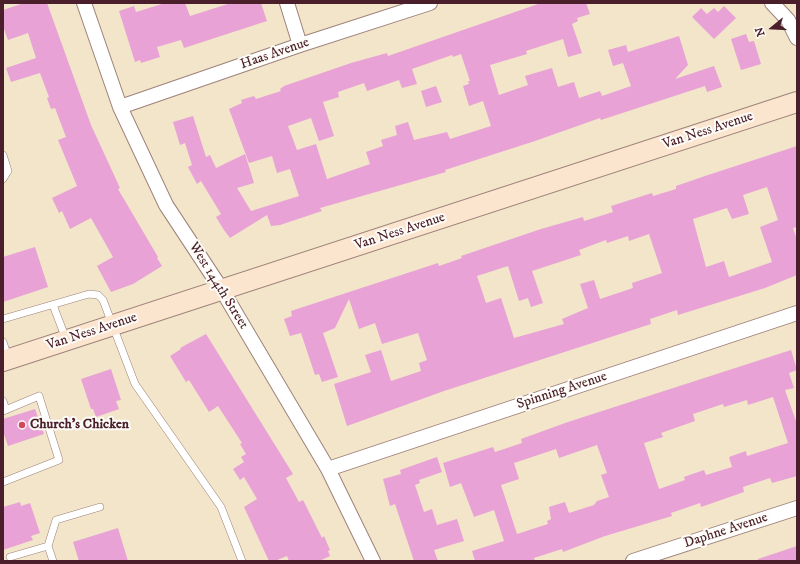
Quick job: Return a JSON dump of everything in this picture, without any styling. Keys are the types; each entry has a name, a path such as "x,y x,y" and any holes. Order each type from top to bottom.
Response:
{"main road":[{"name":"Van Ness Avenue","path":"5,354 66,341 797,102"}],"street":[{"name":"West 144th Street","path":"84,3 120,107 166,204 222,290 328,469 372,561"},
{"path":"287,3 300,45"},
{"name":"Haas Avenue","path":"120,107 300,45 430,3"},
{"path":"772,3 788,20 797,38"},
{"name":"Spinning Avenue","path":"328,469 797,313"},
{"name":"Daphne Avenue","path":"633,561 797,508"}],"lane":[{"path":"3,155 8,171 3,179"},
{"path":"3,320 89,294 98,295 103,300 135,384 221,507 242,561"},
{"path":"53,305 66,341"},
{"path":"3,401 4,410 39,396 59,460 3,482"},
{"path":"53,561 48,546 56,520 100,507"},
{"path":"8,559 48,546"}],"building":[{"path":"24,3 47,3 91,125 120,188 118,189 162,266 133,284 111,292 97,266 113,257 91,218 70,229 62,211 59,213 52,198 77,186 58,140 66,137 55,108 51,109 47,98 49,97 40,73 11,82 6,68 36,58 28,33 8,40 3,26 3,10"},
{"path":"165,3 185,3 190,16 231,3 261,3 267,21 184,48 181,40 157,47 160,57 141,63 140,60 135,62 119,11 134,6 136,12"},
{"path":"541,3 586,3 590,14 577,18 578,21 572,24 582,53 568,57 563,39 526,51 527,54 490,65 499,95 528,85 525,76 552,68 558,87 574,82 579,98 600,91 602,96 631,86 623,63 613,66 608,50 626,45 628,52 679,36 688,65 675,79 714,66 722,87 707,92 705,86 601,120 600,118 445,170 446,172 320,208 322,211 280,225 271,226 267,215 230,238 216,217 221,214 201,181 197,184 188,167 192,165 185,143 180,145 173,122 193,116 206,157 210,155 216,168 245,154 254,183 237,188 251,211 299,196 290,169 277,173 272,156 249,163 229,109 242,103 241,100 254,96 256,99 281,91 280,89 284,86 351,63 387,53 388,56","holes":["461,54 470,81 468,81 469,84 463,86 469,106 483,101 491,126 450,139 447,132 414,140 408,122 395,126 397,135 381,140 383,146 366,152 370,164 327,179 316,144 297,150 288,126 311,118 319,141 334,136 323,102 339,97 338,92 364,83 367,91 399,80 402,88 417,84 412,69 452,55 453,57"]},
{"path":"724,6 736,18 714,39 692,17 701,8 707,14 714,8 718,12"},
{"path":"746,34 749,42 754,41 761,64 741,70 731,39"},
{"path":"436,86 442,102 426,107 421,91"},
{"path":"797,146 797,227 793,228 797,240 797,275 765,288 678,315 677,310 650,319 651,324 444,391 347,426 334,384 371,372 365,355 381,350 391,381 421,371 419,363 427,360 418,333 382,344 375,323 359,329 349,299 335,328 323,333 338,377 322,382 319,374 315,375 301,333 290,336 284,319 292,316 291,311 438,263 439,266 462,258 461,256 541,229 583,217 584,221 613,212 611,206 652,193 653,196 676,189 676,186","holes":["767,187 778,220 760,227 772,262 729,277 724,261 706,267 693,219 727,208 732,219 749,214 743,195","649,234 662,273 632,283 633,288 600,299 594,280 580,284 588,308 562,319 564,324 514,338 501,298 486,303 477,276 508,266 519,301 528,298 531,307 543,303 532,271 581,255 579,250 606,240 607,243 628,236 629,241"]},
{"path":"35,247 48,287 3,302 3,257"},
{"path":"206,334 293,474 286,478 299,502 303,500 322,538 324,536 330,550 328,551 330,556 319,561 289,561 287,556 275,561 269,561 244,507 257,499 244,477 240,480 233,469 244,462 241,457 246,454 240,444 242,443 218,406 209,412 189,380 186,382 170,356 181,349 180,348"},
{"path":"791,350 797,370 789,373 794,388 785,390 797,424 797,476 772,483 770,478 743,487 744,492 701,507 700,503 671,513 672,516 605,536 563,552 562,549 534,558 535,561 475,561 472,551 504,541 494,510 474,517 461,483 450,487 443,463 493,447 495,452 522,443 521,439 568,422","holes":["773,397 788,443 747,456 746,451 729,457 732,467 706,475 704,470 684,477 685,480 659,489 644,443 663,437 661,433 695,421 693,414 723,404 724,407 747,400 748,405","597,445 607,473 601,475 609,497 597,501 594,505 569,513 565,502 549,507 551,519 547,521 548,524 517,534 501,485 519,479 514,463 556,449 559,458"]},
{"path":"111,369 121,400 116,401 119,409 96,417 93,409 91,409 81,379"},
{"name":"Church's Chicken","path":"35,409 44,434 8,446 3,431 3,419"},
{"path":"437,457 442,472 419,480 420,483 415,485 424,512 432,509 437,525 457,519 464,541 434,550 438,561 414,561 395,504 390,506 383,479 401,474 400,470"},
{"path":"20,502 21,506 30,503 40,533 31,536 33,540 3,550 3,507"},
{"path":"118,528 128,561 79,561 73,542"},
{"path":"797,546 797,561 758,561 758,559"}],"place":[{"name":"Church's Chicken","path":"22,425"}]}
